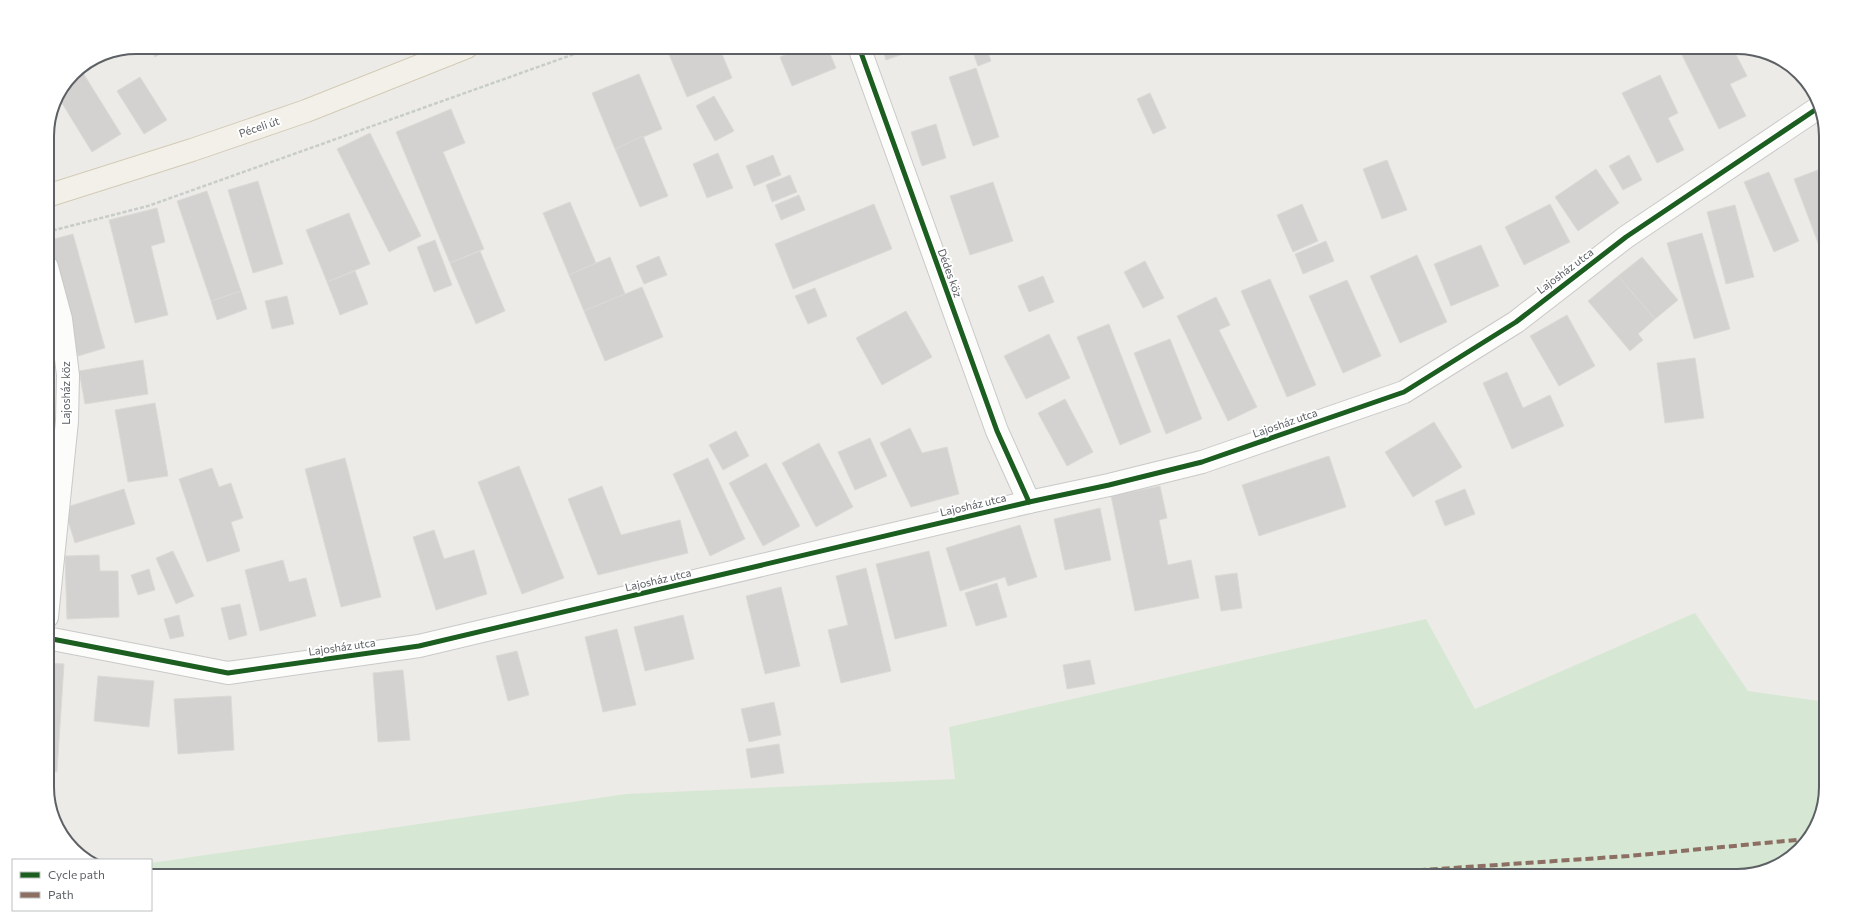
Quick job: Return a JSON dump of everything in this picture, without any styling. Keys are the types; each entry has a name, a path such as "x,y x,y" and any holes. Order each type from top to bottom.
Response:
{"main road":[{"name":"Péceli út","path":"54,194 192,150 306,111 449,54"}],"street":[{"name":"Dédes köz","path":"862,54 997,431 1029,502"},
{"name":"Lajosház utca","path":"54,639 228,673 420,646 1202,462 1404,392 1516,322 1626,237 1815,110"},
{"name":"Lajosház köz","path":"54,293 61,319 68,375 67,421 54,548"}],"path":[{"path":"54,230 148,206 574,54"}],"green space":[{"path":"1695,613 1748,691 1819,701 1819,788 1813,819 1799,841 1791,849 1774,861 1764,865 1738,869 152,869 152,863 626,794 955,779 949,727 1426,619 1475,709"}],"building":[{"path":"153,54 160,54 155,57"},
{"path":"669,54 722,54 732,78 687,97"},
{"path":"787,54 830,54 836,68 792,86 780,57"},
{"path":"884,54 903,54 886,60"},
{"path":"974,54 988,54 991,61 978,66"},
{"path":"1682,54 1736,54 1747,76 1730,84 1746,116 1719,129"},
{"path":"976,68 999,137 973,146 949,77"},
{"path":"83,73 121,134 92,152 61,102 71,86"},
{"path":"639,74 662,129 615,149 592,93"},
{"path":"1660,75 1678,113 1668,118 1684,150 1657,163 1622,93"},
{"path":"140,77 167,120 144,134 117,91"},
{"path":"1150,93 1166,128 1153,134 1137,99"},
{"path":"714,96 734,131 715,141 696,106"},
{"path":"451,109 465,143 443,152 484,249 450,263 396,132"},
{"path":"936,124 946,158 922,166 911,132"},
{"path":"370,133 421,236 389,252 337,149"},
{"path":"643,136 668,196 640,207 615,149"},
{"path":"718,153 733,188 707,198 693,164"},
{"path":"773,155 781,175 754,186 746,166"},
{"path":"1629,155 1642,180 1623,190 1609,166"},
{"path":"1387,160 1407,210 1382,219 1363,169"},
{"path":"1596,169 1619,203 1578,231 1555,197"},
{"path":"1819,170 1819,245 1794,179"},
{"path":"1769,172 1799,241 1774,252 1744,182"},
{"path":"790,175 797,192 772,202 766,185"},
{"path":"258,181 283,264 253,273 228,190"},
{"path":"993,182 1013,241 970,255 950,196"},
{"path":"207,191 241,291 211,301 177,201"},
{"path":"799,195 805,210 781,220 775,205"},
{"path":"570,202 596,263 569,275 543,213"},
{"path":"874,204 892,249 793,289 775,244"},
{"path":"1302,204 1318,241 1293,252 1277,215"},
{"path":"1550,204 1570,242 1524,265 1505,227"},
{"path":"1735,205 1754,277 1726,284 1707,212"},
{"path":"157,208 165,242 151,246 168,315 135,323 109,220"},
{"path":"349,213 370,264 327,282 306,230"},
{"path":"1702,233 1730,329 1694,339 1667,243"},
{"path":"73,234 105,348 78,356 54,270 54,239"},
{"path":"435,240 452,285 434,292 417,247"},
{"path":"1326,241 1334,261 1303,274 1295,254"},
{"path":"1481,245 1499,286 1451,306 1434,264"},
{"path":"480,251 505,311 476,324 450,263"},
{"path":"1417,255 1447,322 1400,343 1370,276"},
{"path":"659,256 667,275 644,284 636,266"},
{"path":"610,257 625,294 584,311 569,275"},
{"path":"1642,257 1678,300 1655,319 1618,276"},
{"path":"1145,261 1164,298 1143,308 1124,272"},
{"path":"355,271 368,304 340,315 327,282"},
{"path":"1043,276 1054,302 1029,312 1018,286"},
{"path":"1618,276 1655,319 1638,334 1643,340 1630,351 1588,301"},
{"path":"1270,279 1316,385 1287,397 1241,291"},
{"path":"1347,280 1381,356 1343,373 1309,296"},
{"path":"642,287 663,337 605,361 584,311"},
{"path":"815,288 827,316 808,324 795,296"},
{"path":"241,291 247,309 217,320 211,301"},
{"path":"287,296 294,324 272,329 265,301"},
{"path":"1216,297 1230,325 1219,330 1257,407 1228,421 1177,316"},
{"path":"906,311 932,357 882,385 856,338"},
{"path":"1567,315 1595,366 1559,386 1530,336"},
{"path":"1109,324 1151,432 1120,445 1077,337"},
{"path":"1049,334 1070,378 1026,399 1004,356"},
{"path":"1170,339 1202,419 1166,434 1134,353"},
{"path":"1695,358 1704,418 1665,423 1657,363"},
{"path":"143,360 148,394 85,404 79,371"},
{"path":"1507,372 1523,408 1550,395 1564,426 1512,449 1483,383"},
{"path":"1065,399 1093,452 1067,466 1038,413"},
{"path":"155,403 168,476 128,482 115,410"},
{"path":"1434,422 1462,467 1413,497 1385,452"},
{"path":"910,428 922,453 947,447 959,494 911,507 880,443"},
{"path":"736,431 749,456 723,470 709,445"},
{"path":"870,438 887,476 855,490 838,452"},
{"path":"819,443 853,507 816,527 782,463"},
{"path":"1329,456 1346,507 1259,536 1242,485"},
{"path":"345,458 381,597 341,607 305,469"},
{"path":"708,458 745,539 710,556 673,474"},
{"path":"766,463 800,526 763,546 729,483"},
{"path":"519,466 564,578 522,594 478,482"},
{"path":"212,468 219,487 231,483 243,518 231,522 240,551 207,562 179,479"},
{"path":"602,486 621,535 680,520 688,553 598,575 568,499"},
{"path":"1160,486 1167,518 1159,520 1168,565 1191,560 1199,598 1135,611 1111,496"},
{"path":"124,489 135,524 75,543 64,508"},
{"path":"1465,489 1475,514 1445,526 1435,501"},
{"path":"1100,508 1111,560 1065,570 1054,519"},
{"path":"1020,525 1037,577 1008,586 1005,577 960,591 946,548"},
{"path":"434,530 444,559 474,550 487,594 436,610 413,537"},
{"path":"173,551 194,596 176,604 156,558"},
{"path":"929,551 947,626 895,639 876,564"},
{"path":"99,555 100,571 118,571 119,617 67,619 65,556"},
{"path":"283,560 289,582 306,578 316,616 260,631 245,570"},
{"path":"866,568 891,671 841,683 828,630 848,625 836,576"},
{"path":"149,569 155,590 138,595 131,575"},
{"path":"1237,573 1242,608 1221,611 1215,576"},
{"path":"997,583 1007,617 976,626 965,593"},
{"path":"781,587 800,666 765,674 746,596"},
{"path":"240,604 247,635 229,640 221,608"},
{"path":"179,615 184,636 170,639 164,619"},
{"path":"683,615 694,659 645,671 634,627"},
{"path":"617,629 636,705 603,712 585,637"},
{"path":"517,651 529,695 508,701 496,656"},
{"path":"1090,660 1095,684 1067,689 1063,665"},
{"path":"54,663 64,664 57,772 54,772"},
{"path":"403,670 410,740 378,742 373,673"},
{"path":"98,676 154,681 149,727 94,721"},
{"path":"231,696 234,750 178,754 174,699"},
{"path":"774,702 781,735 749,742 741,709"},
{"path":"779,744 784,773 751,778 746,749"}],"marked path":[{"path":"1437,869 1629,856 1800,840"}],"cycle path":[{"path":"862,54 997,431 1029,502"},
{"path":"54,639 228,673 419,646 1202,462 1404,392 1516,322 1626,237 1815,110"}]}
